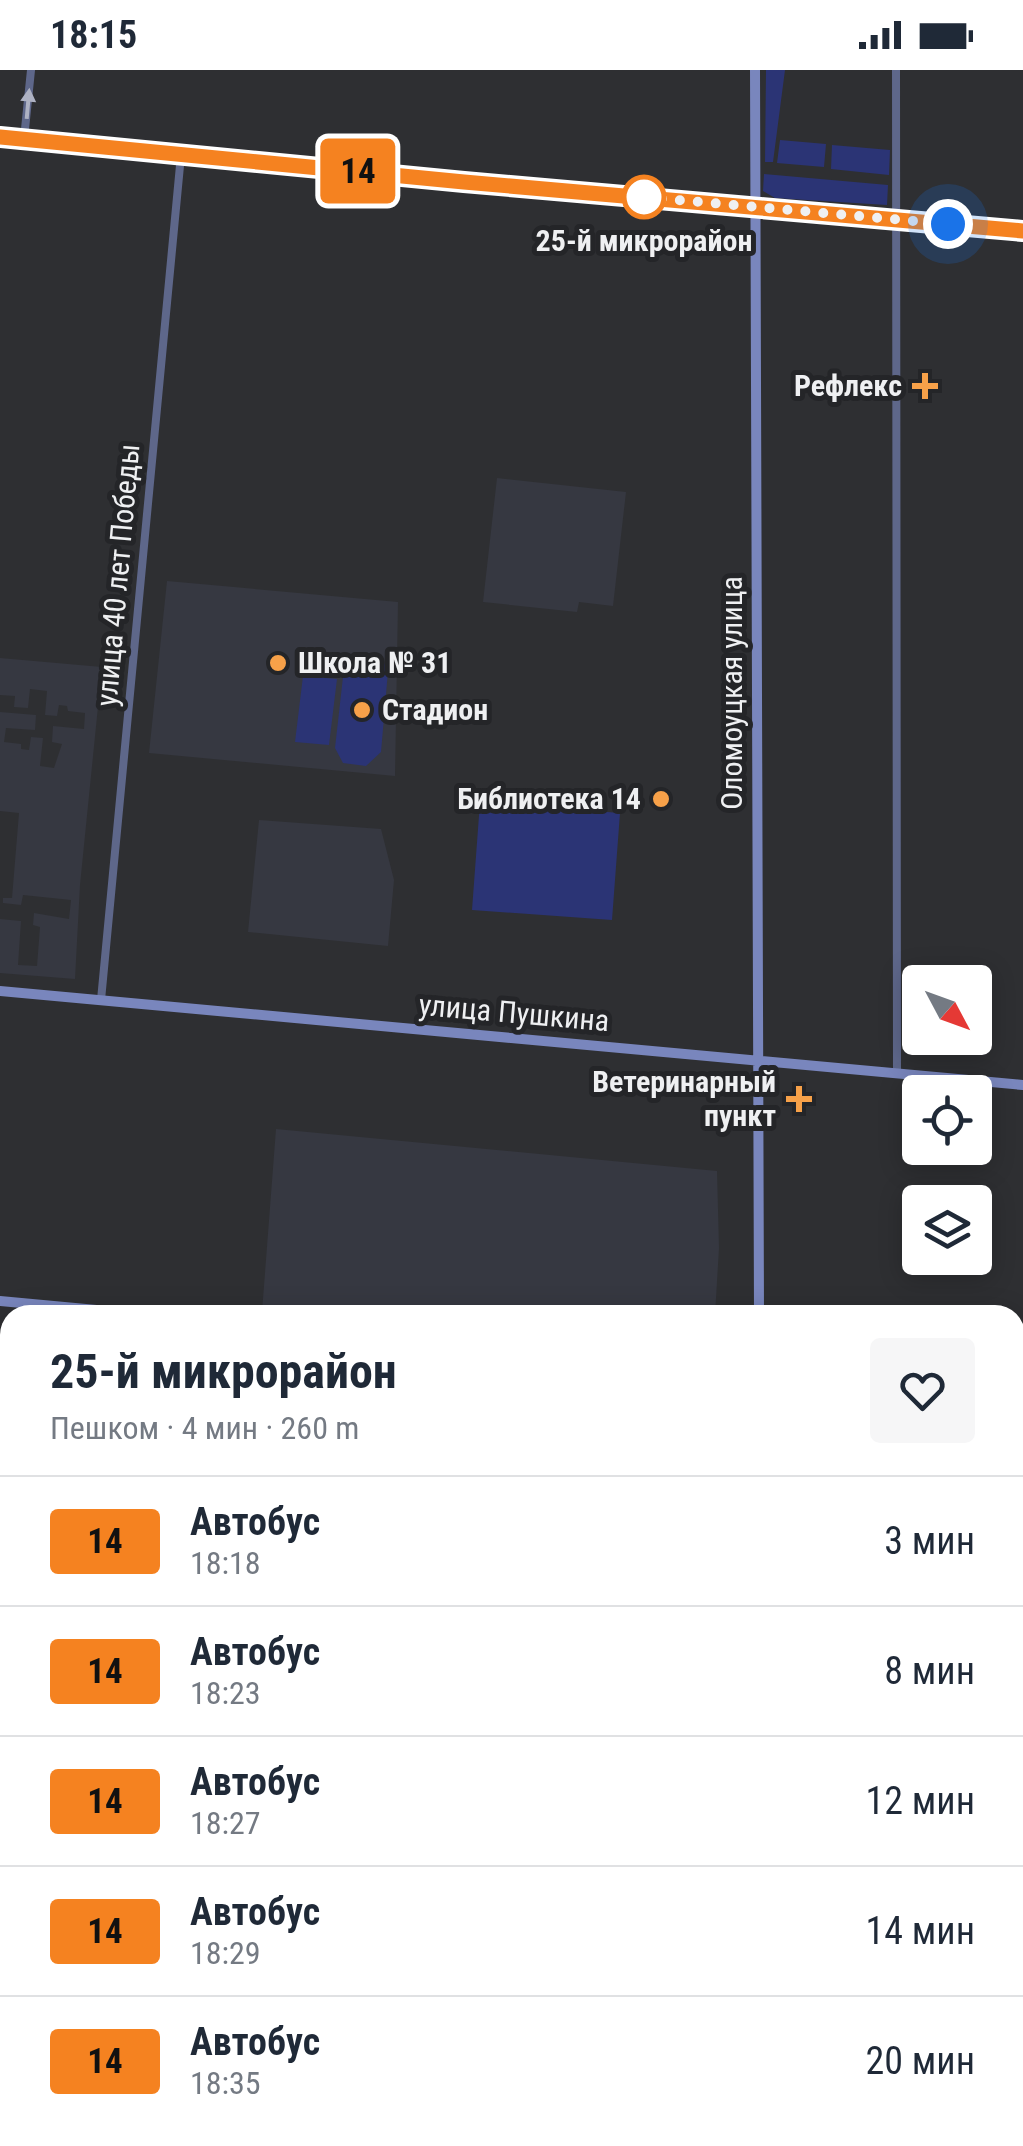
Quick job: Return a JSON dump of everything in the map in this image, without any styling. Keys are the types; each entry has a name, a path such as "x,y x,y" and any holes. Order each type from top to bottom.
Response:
{"street":[{"path":"24,139 31,70"},
{"name":"Оломоуцкая улица","path":"756,70 758,1305"},
{"path":"896,70 897,1074"},
{"path":"0,137 755,209 1023,230"},
{"name":"улица 40 лет Победы","path":"101,1000 181,155"},
{"name":"улица Пушкина","path":"0,991 1023,1085"},
{"path":"0,1302 35,1305"}],"shaded area":[{"path":"766,70 785,70 773,162 765,162"},
{"path":"780,140 826,144 824,167 777,163"},
{"path":"832,145 890,150 889,175 831,169"},
{"path":"764,174 888,185 887,205 775,198 763,191"},
{"path":"497,478 626,492 613,606 579,602 577,612 483,602"},
{"name":"Школа № 31","path":"167,581 398,602 395,776 149,753"},
{"name":"Стадион","path":"354,653 381,657 388,671 381,752 366,766 343,763 335,748 344,668"},
{"path":"0,658 102,667 80,885 75,979 0,973 0,919 21,921 18,965 37,966 40,927 33,925 34,913 69,919 71,900 23,895 21,905 3,903 3,898 12,898 19,813 0,811 0,712 36,715 35,730 6,728 4,742 21,744 21,749 29,750 31,737 43,738 40,766 54,768 62,744 52,742 53,726 84,729 85,713 68,711 67,706 59,705 57,716 45,715 47,691 30,689 28,708 14,707 15,696 0,695"},
{"path":"303,676 337,679 329,745 295,742"},
{"path":"480,802 620,813 612,920 472,910"},
{"path":"259,820 381,829 394,880 388,946 248,932"},
{"path":"276,1129 717,1171 716,1305 263,1305"}],"bus line":[{"name":"14","path":"0,137 1023,231"}],"place":[{"name":"25-й микрорайон","path":"644,197"},
{"name":"Рефлекс","path":"925,386"},
{"name":"Школа № 31","path":"278,663"},
{"name":"Стадион","path":"362,710"},
{"name":"Библиотека 14","path":"661,799"},
{"name":"Ветеринарный пункт","path":"799,1099"}],"route":[{"path":"644,197 948,224"}]}
